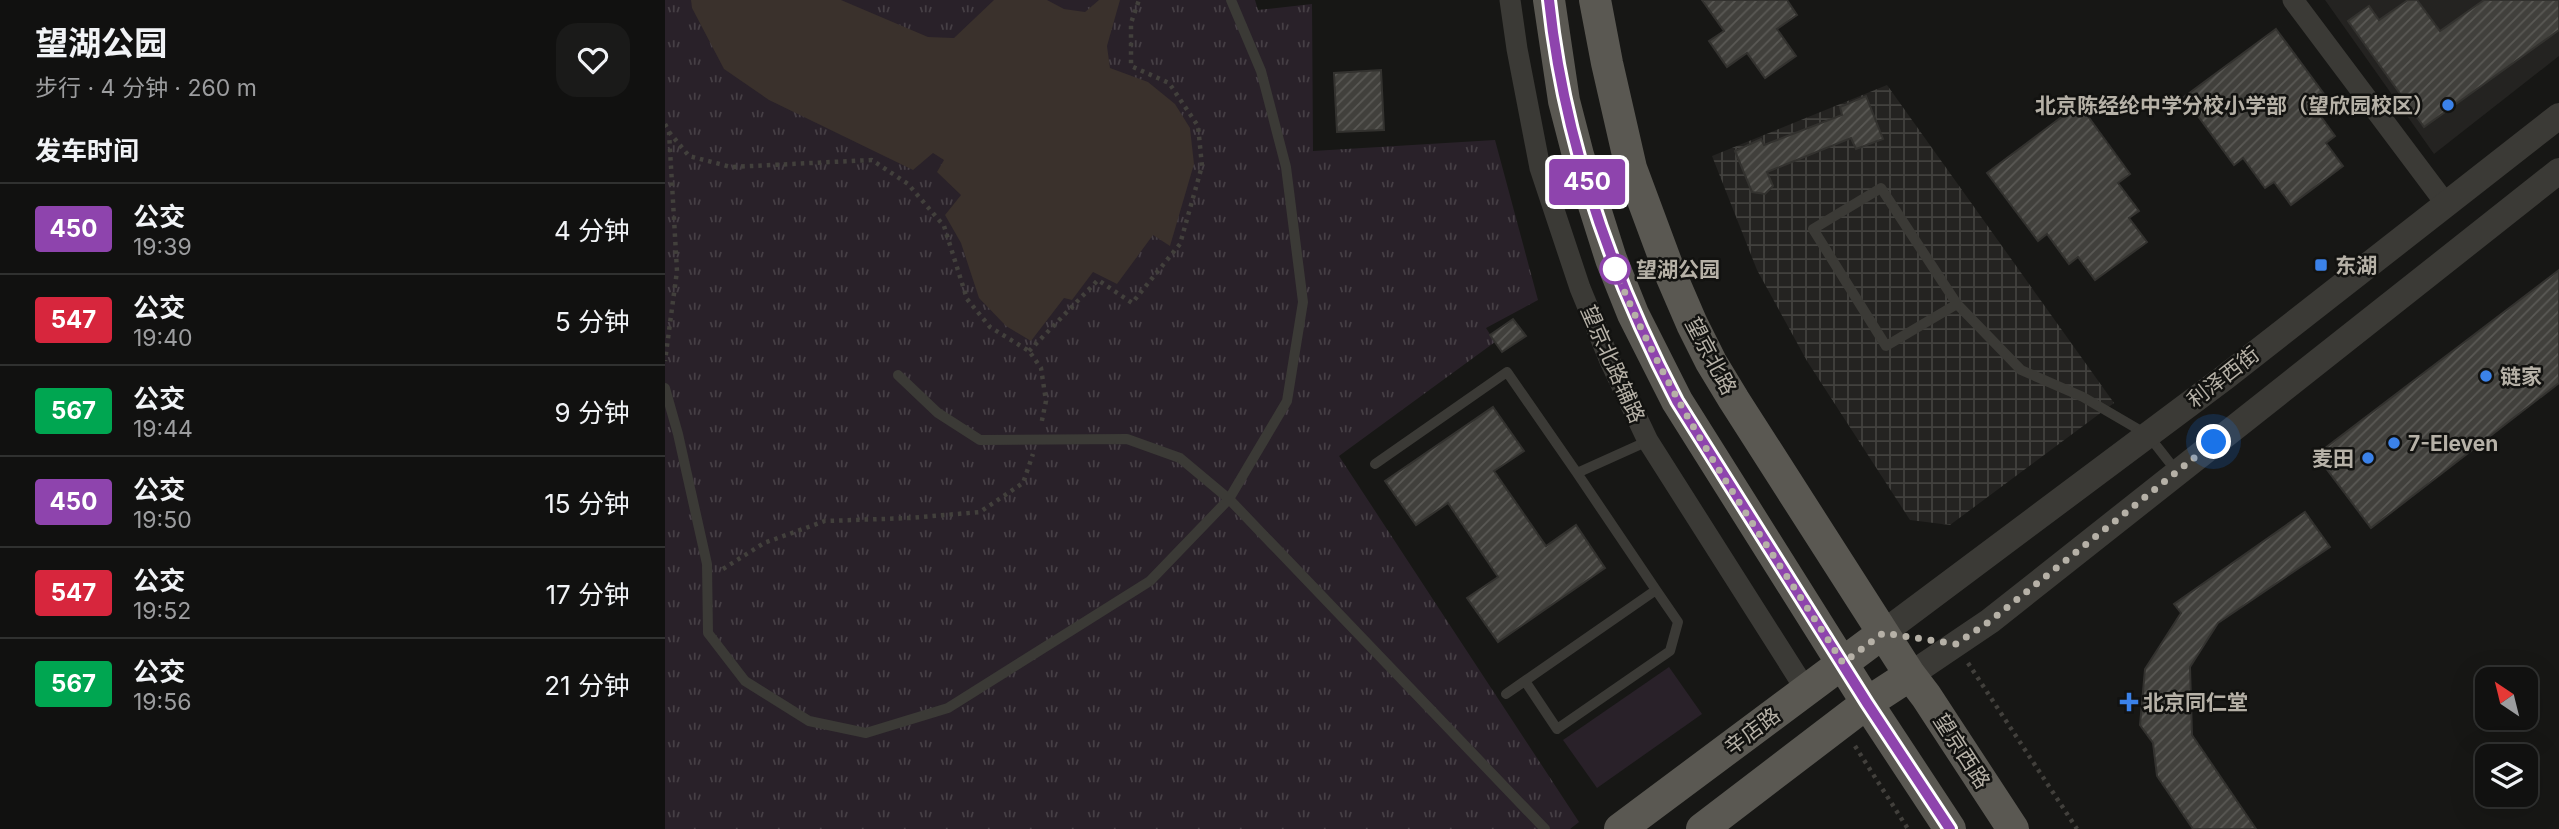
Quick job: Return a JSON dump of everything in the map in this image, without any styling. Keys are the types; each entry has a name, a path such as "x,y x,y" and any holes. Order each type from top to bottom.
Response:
{"main road":[{"path":"1549,0 1565,101 1578,155 1611,259 1633,314 1677,401 1949,829"},
{"name":"望京北路","path":"1595,0 1631,168 1692,324 1734,400 1910,675"},
{"name":"辛店路","path":"1620,829 1883,633"},
{"path":"1702,829 1867,703 1910,675"},
{"name":"望京西路","path":"1910,675 2013,829"}],"street":[{"name":"望京北路辅路","path":"1510,0 1541,168 1580,288 1610,361 1648,441 1806,690"},
{"path":"2293,0 2446,204"},
{"name":"利泽西街","path":"1883,633 2148,435 2559,116"},
{"path":"1910,675 1990,621 2559,172"}],"lane":[{"path":"665,388 707,564 708,633 745,681 809,721 866,733 948,708 1150,580 1229,499 1287,401 1303,302 1286,167 1261,71 1231,0"},
{"path":"1957,304 1886,346 1813,229 1881,188 1957,304 2021,370 2083,397 2148,435 2177,472"},
{"path":"1375,464 1507,372 1678,622 1670,651 1557,729 1525,681"},
{"path":"898,375 938,413 980,440 1127,439 1180,458 1229,499 1545,829"},
{"path":"1577,473 1648,441"},
{"path":"1506,694 1657,590"}],"path":[{"path":"1029,351 1098,280 1132,303 1180,244 1202,166 1198,126 1169,83 1131,66 1131,23 1139,0"},
{"path":"665,124 689,156 731,167 872,160 908,184 944,226 967,299 991,327 1029,351 1041,368 1046,401 1023,483 980,512 825,522 764,543 707,579"},
{"path":"665,361 677,271 669,132"},
{"path":"1956,644 2077,829"},
{"path":"1840,724 1908,829"}],"shaded area":[{"path":"691,0 841,0 928,37 954,38 994,0 1047,0 1064,9 1085,12 1099,0 1120,0 1107,46 1110,68 1148,82 1175,104 1190,128 1194,164 1170,246 1153,235 1117,284 1093,272 1072,300 1064,298 1031,341 1006,326 979,298 961,243 945,215 961,195 937,172 944,160 933,153 913,170 769,100 724,69 692,8"},
{"name":"北京陈经纶中学分校小学部（望欣园校区）","path":"2325,0 2559,0 2559,56 2434,154"},
{"path":"1887,85 2114,403 1950,525 1910,520 1807,361 1757,270 1712,156"}],"green space":[{"path":"665,0 1255,0 1258,10 1312,4 1313,151 1495,140 1538,300 1486,328 1495,342 1339,456 1579,822 1570,829 665,829"},
{"path":"1669,667 1702,714 1597,788 1563,740"}],"building":[{"path":"1702,0 1787,0 1797,15 1777,29 1796,56 1765,78 1747,53 1727,67 1709,41 1724,31"},
{"name":"北京陈经纶中学分校小学部（望欣园校区）","path":"2408,0 2417,0 2440,31 2484,0 2559,0 2559,30 2424,127 2348,21 2369,6 2379,20"},
{"path":"2276,29 2327,98 2314,107 2335,136 2326,143 2343,166 2291,205 2274,182 2265,188 2243,158 2234,165 2184,97"},
{"path":"1381,70 1384,130 1337,132 1334,73"},
{"path":"1866,96 1883,139 1856,149 1851,138 1767,172 1773,186 1765,194 1752,192 1735,151 1761,139 1764,145 1842,115 1840,107"},
{"path":"2079,104 2130,174 2118,183 2139,211 2129,218 2147,242 2095,280 2078,257 2069,264 2047,234 2038,241 1987,173"},
{"path":"2559,270 2559,383 2371,528 2316,455"},
{"path":"1513,319 1526,336 1502,352 1490,335"},
{"path":"1493,407 1524,451 1494,471 1546,546 1576,525 1605,568 1498,642 1467,598 1498,577 1448,503 1416,525 1385,481"},
{"path":"2305,512 2330,547 2218,623 2190,667 2192,735 2256,829 2193,829 2157,776 2153,743 2140,725 2145,669 2181,613 2174,604"}],"bus line":[{"name":"450","path":"1549,0 1565,101 1578,155 1611,259 1633,314 1677,401 1867,703 1950,829"}],"place":[{"name":"北京陈经纶中学分校小学部（望欣园校区）","path":"2448,105"},
{"name":"东湖","path":"2321,265"},
{"name":"望湖公园","path":"1615,269"},
{"name":"链家","path":"2486,376"},
{"name":"7-Eleven","path":"2394,443"},
{"name":"麦田","path":"2368,458"},
{"name":"北京同仁堂","path":"2129,702"}],"route":[{"path":"1615,269 1633,314 1677,401 1843,663 1883,633 1956,644 1990,621 2214,442"}]}
